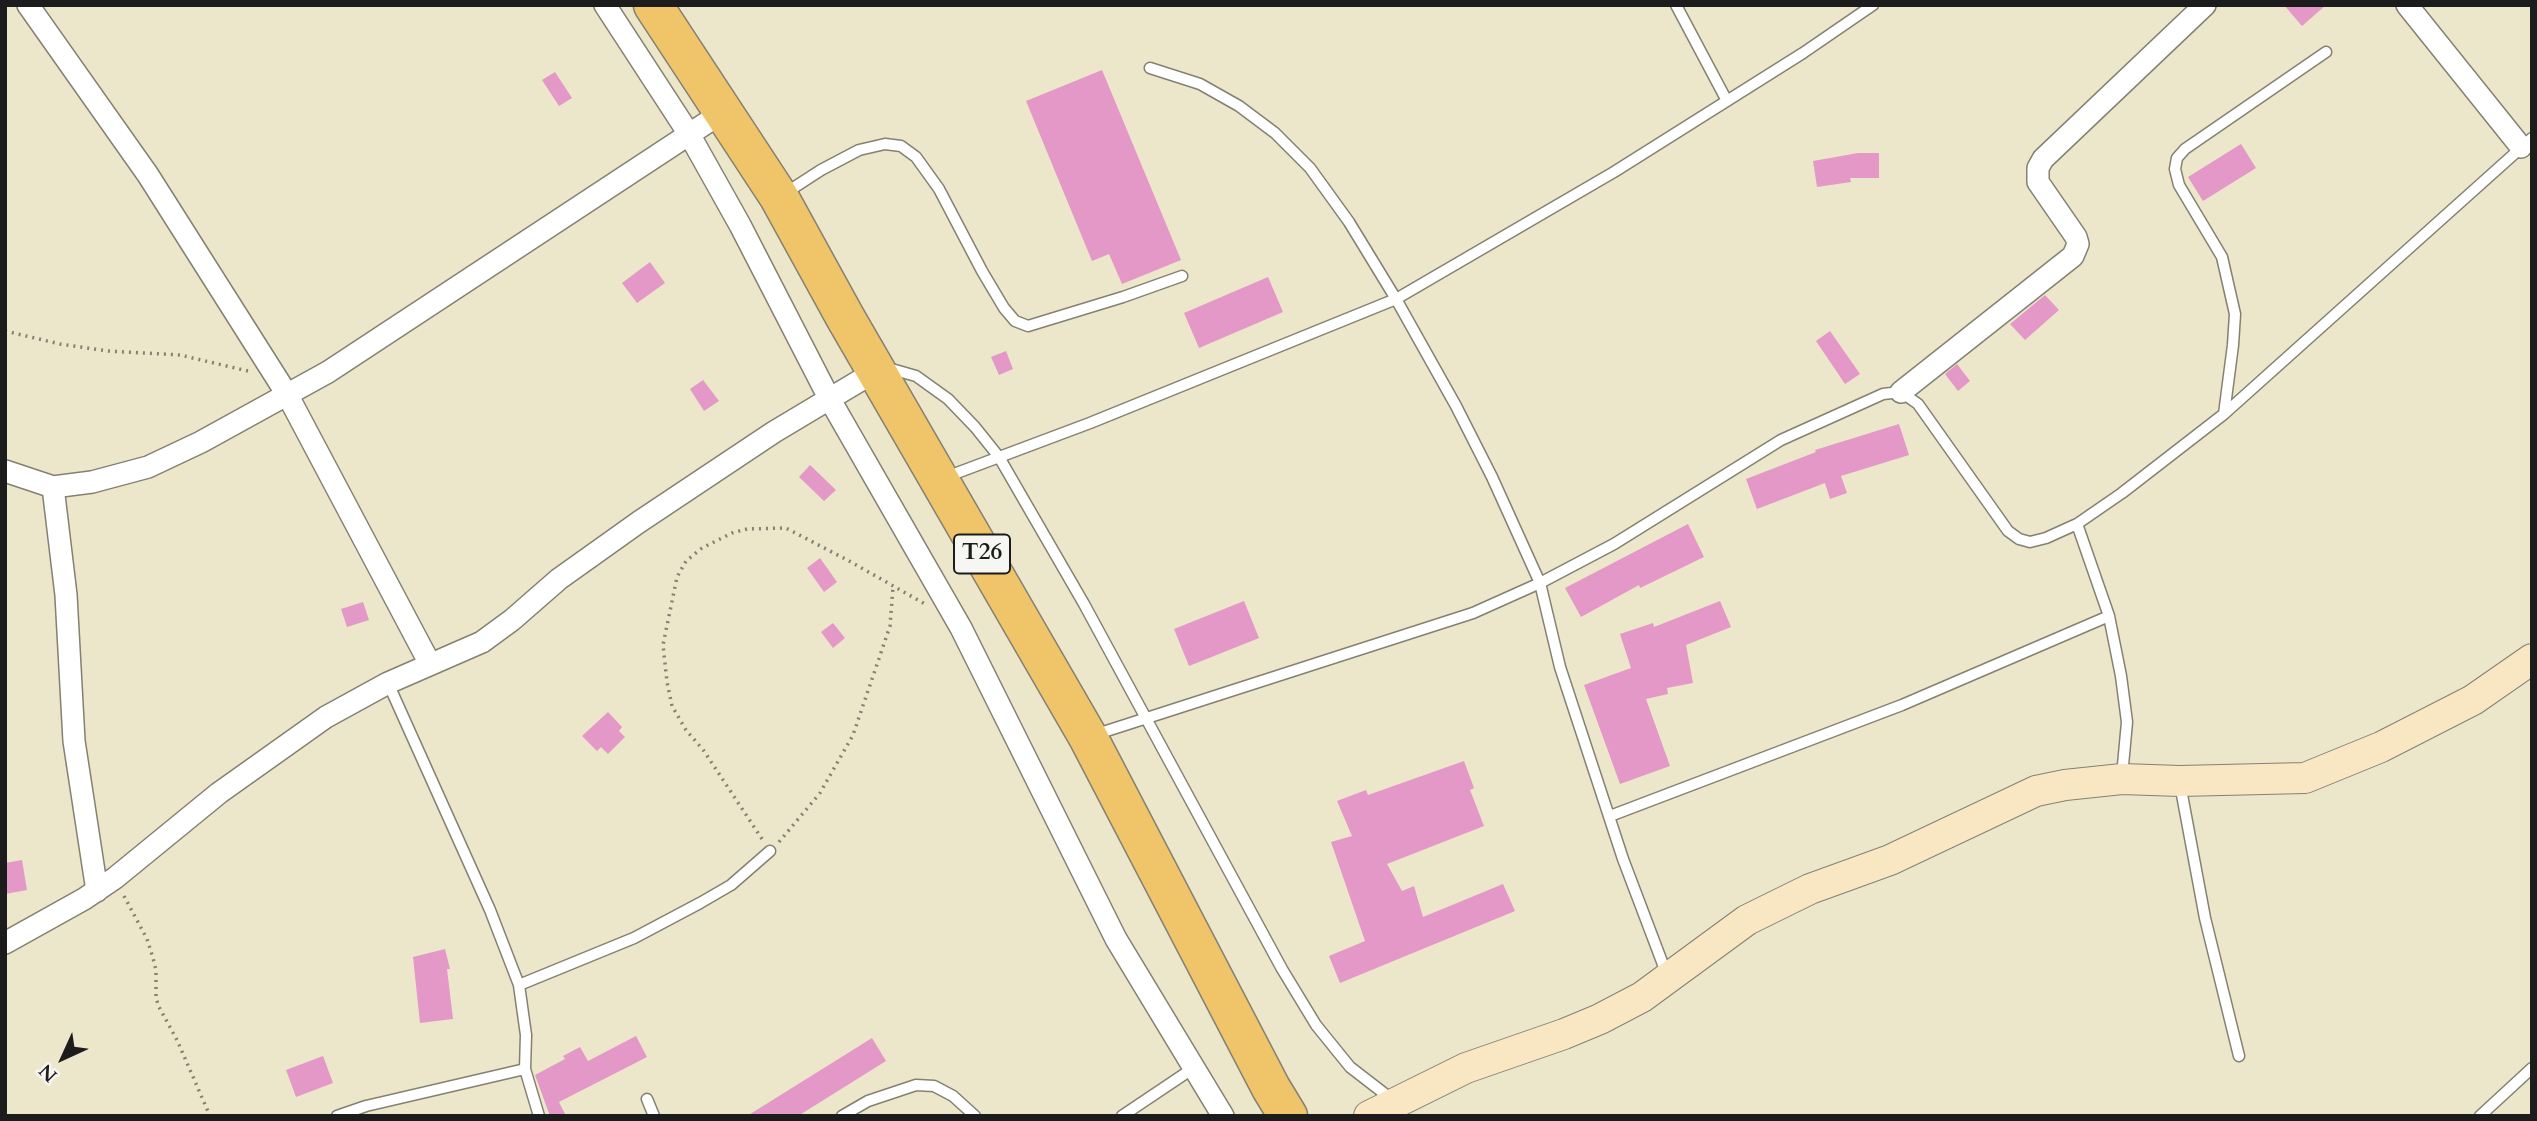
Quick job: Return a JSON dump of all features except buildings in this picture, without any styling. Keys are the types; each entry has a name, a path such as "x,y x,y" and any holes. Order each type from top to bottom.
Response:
{"highway":[{"name":"T26","path":"653,5 779,197 876,371 1088,737 1271,1088 1289,1116"}],"street":[{"path":"28,5 148,175 288,396 430,664"},
{"path":"605,5 689,134 740,225 830,398 961,628 1116,939 1223,1116"},
{"path":"1901,392 2073,256 2078,244 2076,237 2038,182 2038,167 2043,159 2205,5"},
{"path":"2407,5 2526,142"},
{"path":"5,471 53,487 92,482 148,467 288,396 328,372 723,112"},
{"path":"5,943 116,878 229,786 326,717 388,683 482,642 559,579 639,522 768,436 876,371"},
{"path":"53,487 66,594 74,741 97,891"},
{"path":"1368,1116 1466,1068 1564,1034 1642,998 1748,920 1810,890 1890,860 2036,792 2065,785 2122,779 2180,781 2305,778 2381,747 2473,700 2531,661"}],"lane":[{"path":"1676,5 1727,100"},
{"path":"939,480 1396,299 1614,172 1803,53 1873,5"},
{"path":"2224,414 2235,314 2222,257 2179,186 2175,169 2178,158 2185,149 2326,52"},
{"path":"1150,68 1199,84 1239,106 1275,133 1310,168 1349,222 1396,299 1480,453 1540,583 1560,667 1623,859 1667,977"},
{"path":"1088,737 1473,613 1540,583 1614,544 1781,440 1883,394 1901,392 1918,404 2008,531 2019,539 2030,542 2046,538 2077,524 2122,493 2224,414 2526,142"},
{"path":"779,197 859,150 885,144 901,146 916,156 939,189 1004,308 1015,321 1028,326 1123,298 1182,276"},
{"path":"876,371 895,370 916,376 948,399 975,426 999,457 1084,604 1282,969 1316,1025 1350,1067 1396,1103"},
{"path":"2077,524 2109,615 2121,676 2127,722 2122,779"},
{"path":"1610,816 1902,705 2109,615"},
{"path":"388,683 490,910 519,985 526,1035 525,1069 539,1116"},
{"path":"2180,781 2205,918 2239,1056"},
{"path":"519,985 634,937 700,903 731,885 770,851"},
{"path":"1122,1116 1195,1067"},
{"path":"2480,1116 2532,1068"},
{"path":"337,1116 366,1106 525,1069"},
{"path":"842,1116 868,1101 916,1085 934,1086 953,1096 975,1116"},
{"path":"647,1099 654,1116"}],"path":[{"path":"5,331 60,344 108,351 180,355 274,377"},
{"path":"892,587 890,626 853,735 820,793 793,828 770,851 726,782 686,730 672,706 663,645 677,577 687,561 702,548 732,533 747,529 786,528 851,562 961,628"},
{"path":"116,878 147,939 156,970 156,998 159,1007 177,1040 210,1116"}]}
